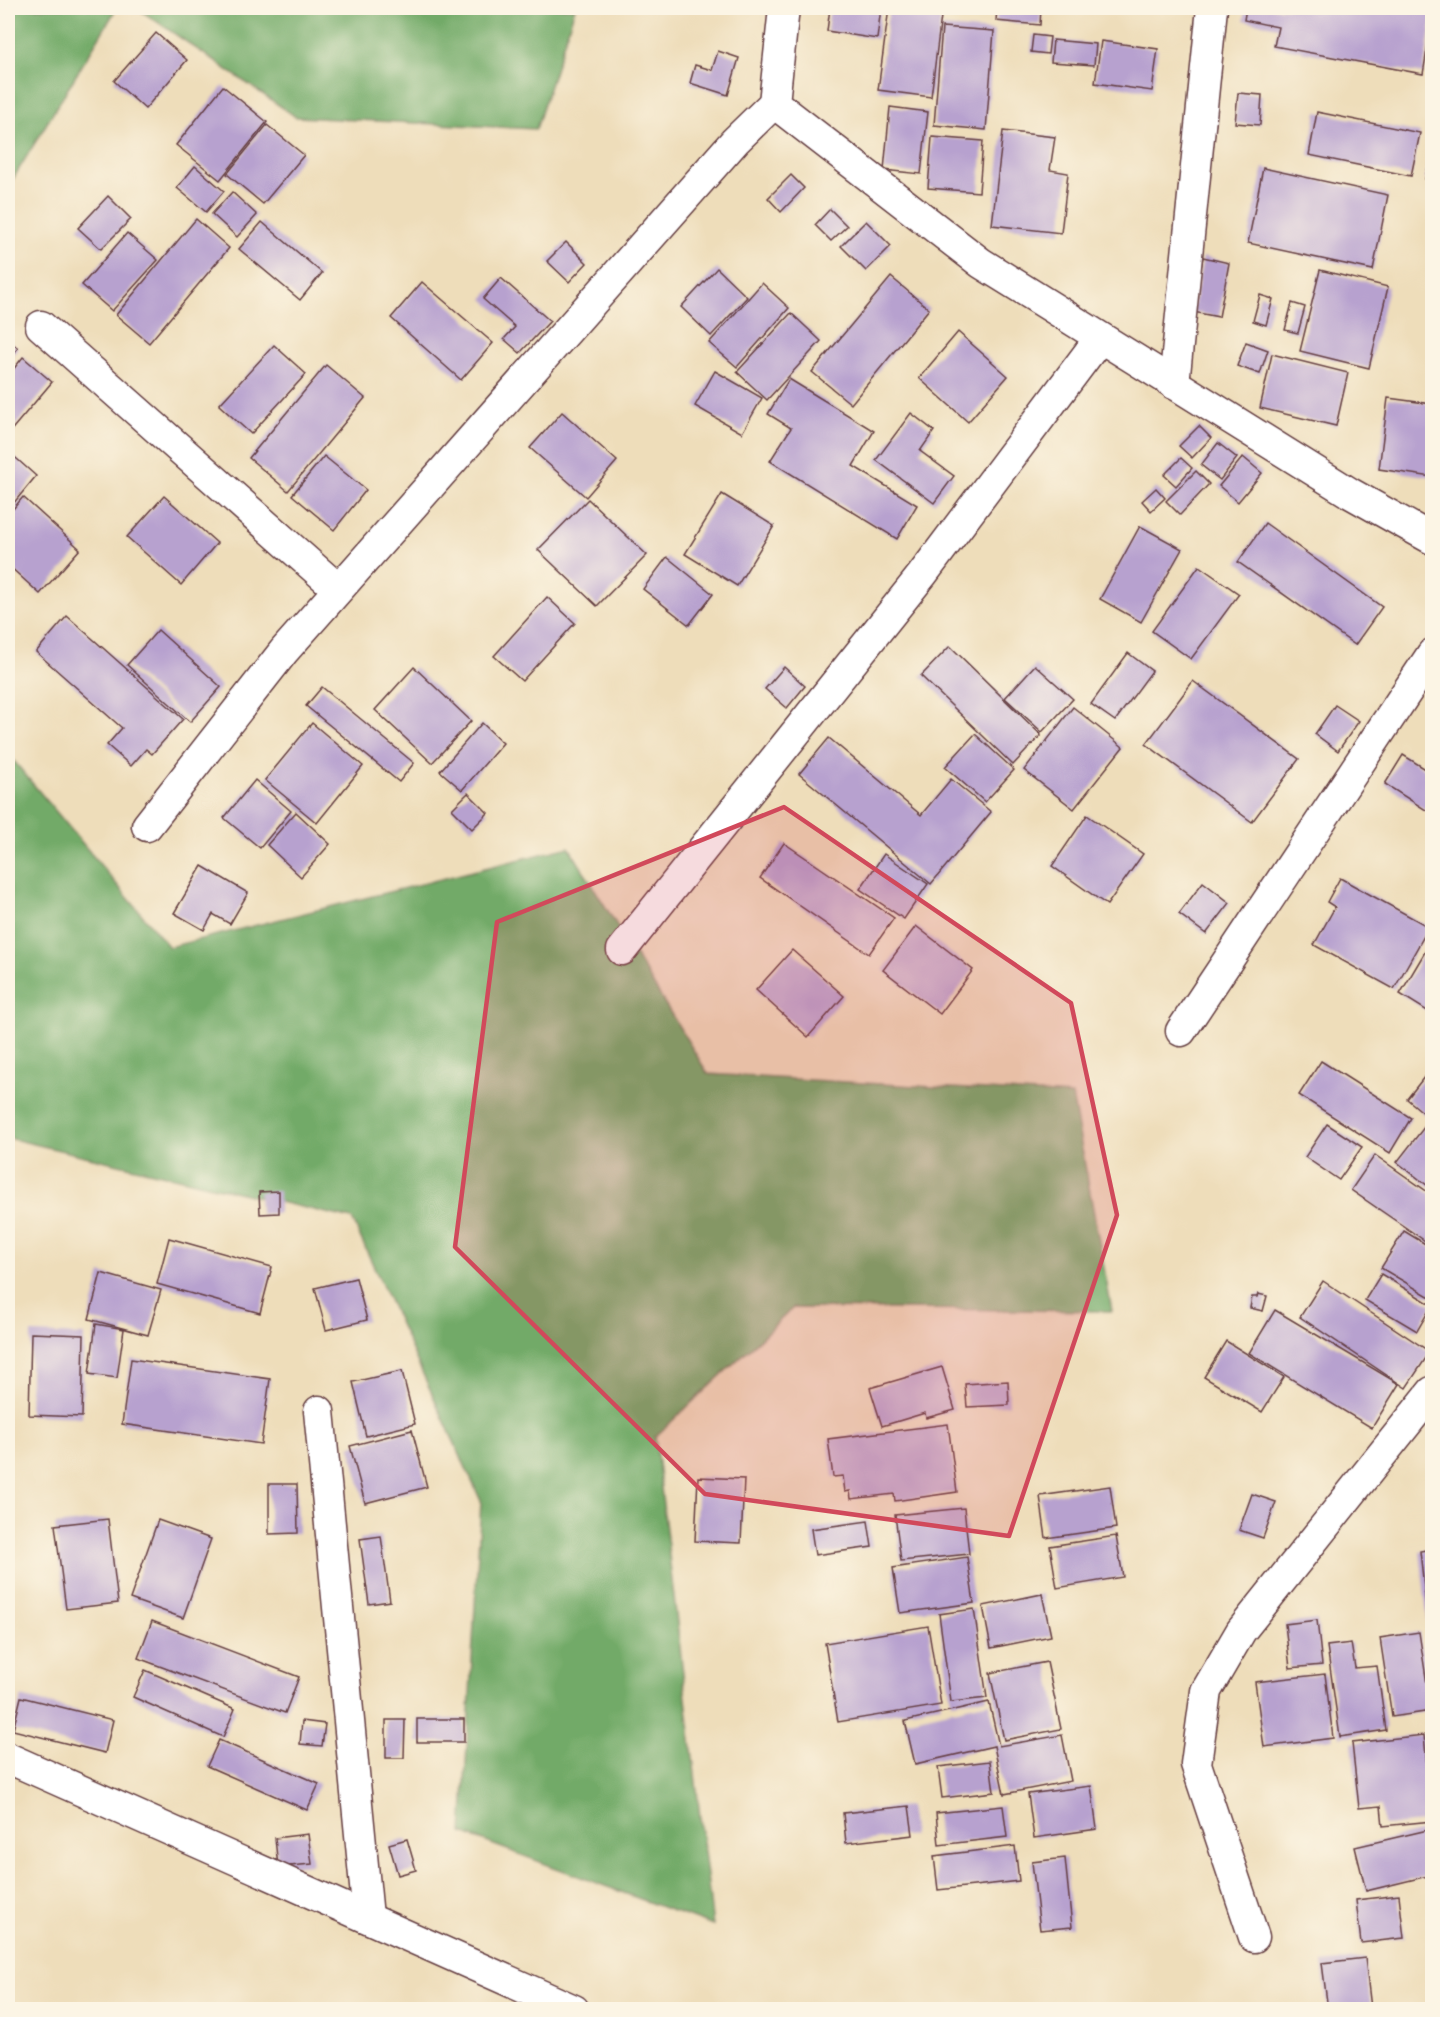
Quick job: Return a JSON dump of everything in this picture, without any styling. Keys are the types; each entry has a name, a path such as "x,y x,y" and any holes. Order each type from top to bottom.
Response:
{"street":[{"path":"147,826 284,651 735,141 774,103 784,8"},
{"path":"1174,384 1212,8"},
{"path":"774,103 981,263 1350,493 1432,539"},
{"path":"40,326 338,589"},
{"path":"622,950 922,575 1100,338"},
{"path":"1181,1031 1432,654"},
{"path":"1254,1937 1196,1764 1206,1691 1241,1631 1432,1392"},
{"path":"319,1411 368,1917"},
{"path":"8,1758 574,2010"}],"highlighted area":[{"path":"784,807 1071,1003 1117,1215 1009,1536 705,1494 455,1247 497,922"}],"green space":[{"path":"8,8 117,8 8,187"},
{"path":"137,8 575,8 536,129 296,117"},
{"path":"8,754 169,947 569,847 708,1074 1072,1095 1112,1311 793,1308 655,1437 713,1926 462,1833 481,1501 352,1219 8,1138"}],"building":[{"path":"830,8 881,8 877,39 827,31"},
{"path":"889,8 942,8 931,97 878,90"},
{"path":"997,8 1041,8 1040,25 996,21"},
{"path":"1246,8 1432,8 1423,74 1274,46 1278,27 1244,20"},
{"path":"942,27 994,31 986,130 934,125"},
{"path":"156,33 187,60 145,109 114,81"},
{"path":"1033,35 1050,37 1048,54 1031,52"},
{"path":"1053,40 1096,44 1094,65 1051,62"},
{"path":"1101,41 1158,49 1152,91 1095,83"},
{"path":"718,51 739,58 728,95 690,83 695,65 712,70"},
{"path":"223,86 267,122 220,180 176,145"},
{"path":"1238,93 1262,95 1260,125 1235,123"},
{"path":"890,107 928,112 921,174 884,170"},
{"path":"1317,112 1420,133 1411,176 1309,155"},
{"path":"267,125 304,155 263,204 227,174"},
{"path":"1003,131 1055,137 1050,170 1068,173 1061,233 992,225"},
{"path":"932,137 983,141 979,192 928,188"},
{"path":"1432,152 1432,181 1425,179"},
{"path":"195,166 224,191 206,212 177,188"},
{"path":"1263,168 1388,195 1373,270 1248,243"},
{"path":"791,175 804,188 781,212 768,198"},
{"path":"232,192 257,215 237,237 212,214"},
{"path":"108,196 131,219 101,249 78,228"},
{"path":"830,209 847,226 831,241 815,225"},
{"path":"196,219 229,248 149,343 116,315"},
{"path":"866,221 891,246 866,271 841,246"},
{"path":"262,222 322,273 300,300 239,249"},
{"path":"127,233 158,260 112,311 82,285"},
{"path":"566,242 587,263 569,282 547,261"},
{"path":"1203,257 1229,263 1219,317 1193,312"},
{"path":"717,268 747,297 711,336 681,307"},
{"path":"1320,270 1388,287 1369,368 1300,351"},
{"path":"891,277 929,309 851,404 812,372"},
{"path":"501,278 550,321 520,353 504,339 515,327 483,299"},
{"path":"422,282 493,343 461,380 391,318"},
{"path":"762,283 789,308 737,367 709,343"},
{"path":"1260,295 1273,299 1266,325 1253,321"},
{"path":"1292,303 1305,307 1298,333 1285,330"},
{"path":"791,313 821,341 767,400 737,372"},
{"path":"958,332 1008,376 968,422 919,378"},
{"path":"8,340 18,348 8,361"},
{"path":"1246,342 1268,350 1260,374 1237,366"},
{"path":"274,345 306,374 251,434 219,405"},
{"path":"1272,354 1348,373 1336,426 1260,408"},
{"path":"23,357 52,382 8,434 8,376"},
{"path":"326,365 365,398 288,491 249,458"},
{"path":"715,371 762,398 742,433 695,406"},
{"path":"789,379 874,431 853,466 917,505 897,539 770,461 791,428 768,414"},
{"path":"1388,398 1432,404 1432,477 1379,469"},
{"path":"562,412 617,461 586,497 530,448"},
{"path":"911,413 934,431 920,451 954,476 934,503 876,460"},
{"path":"1199,426 1211,438 1192,458 1179,446"},
{"path":"1218,443 1237,458 1220,480 1201,465"},
{"path":"8,451 36,476 8,510"},
{"path":"324,456 366,490 334,530 292,495"},
{"path":"1243,457 1262,473 1238,502 1219,486"},
{"path":"1181,458 1192,468 1176,486 1164,475"},
{"path":"1196,471 1209,484 1180,515 1166,501"},
{"path":"1156,488 1165,498 1151,511 1142,501"},
{"path":"722,494 774,526 737,586 685,554"},
{"path":"164,496 217,543 181,585 127,537"},
{"path":"23,497 80,549 40,594 8,565 8,515"},
{"path":"588,499 647,555 597,606 538,550"},
{"path":"1265,523 1382,607 1355,645 1238,562"},
{"path":"1140,526 1182,549 1141,622 1100,599"},
{"path":"667,557 713,594 689,625 643,589"},
{"path":"1199,566 1239,594 1191,659 1152,631"},
{"path":"547,597 575,623 522,681 494,656"},
{"path":"67,616 183,719 152,754 146,749 131,766 107,745 122,728 36,652"},
{"path":"158,630 221,687 190,722 127,665"},
{"path":"950,646 1041,735 1013,765 921,676"},
{"path":"1128,653 1152,671 1115,721 1091,704"},
{"path":"1035,665 1073,699 1042,732 1005,698"},
{"path":"414,667 471,721 432,763 375,710"},
{"path":"784,667 805,686 787,708 765,689"},
{"path":"1193,681 1299,759 1252,822 1146,744"},
{"path":"322,687 414,763 399,782 306,706"},
{"path":"1335,705 1359,721 1338,751 1315,734"},
{"path":"1073,707 1123,747 1074,809 1024,770"},
{"path":"312,723 363,766 317,823 265,780"},
{"path":"482,723 503,743 462,790 440,771"},
{"path":"975,734 1014,770 985,802 945,767"},
{"path":"829,738 921,815 951,779 991,812 931,884 799,774"},
{"path":"1403,755 1432,773 1432,814 1385,784"},
{"path":"255,780 291,811 260,848 224,818"},
{"path":"468,793 488,813 472,829 452,809"},
{"path":"296,812 330,844 301,877 267,845"},
{"path":"1087,815 1143,854 1107,905 1052,866"},
{"path":"784,843 894,918 869,954 760,878"},
{"path":"884,854 928,884 904,919 860,889"},
{"path":"202,866 248,893 230,924 213,914 204,930 174,913"},
{"path":"1340,878 1429,927 1394,989 1314,945 1335,907 1327,902"},
{"path":"1203,882 1230,903 1206,934 1179,914"},
{"path":"916,926 973,970 940,1014 883,970"},
{"path":"1432,940 1432,1014 1400,994"},
{"path":"792,950 844,996 808,1037 756,990"},
{"path":"1321,1061 1411,1118 1390,1153 1299,1095"},
{"path":"1432,1067 1432,1120 1407,1099"},
{"path":"1327,1124 1362,1147 1339,1180 1305,1157"},
{"path":"1425,1126 1432,1132 1432,1189 1397,1162"},
{"path":"1375,1155 1432,1195 1431,1245 1351,1190"},
{"path":"279,1191 279,1213 260,1214 259,1192"},
{"path":"1404,1231 1432,1248 1432,1293 1430,1297 1381,1268"},
{"path":"169,1238 272,1267 260,1313 157,1284"},
{"path":"101,1273 161,1290 148,1335 89,1319"},
{"path":"1381,1274 1432,1305 1417,1331 1365,1300"},
{"path":"356,1278 367,1320 326,1330 315,1288"},
{"path":"1323,1281 1430,1352 1406,1388 1300,1317"},
{"path":"1258,1294 1267,1296 1263,1311 1250,1308 1252,1297 1257,1297"},
{"path":"1275,1310 1399,1384 1372,1428 1249,1353"},
{"path":"96,1324 124,1329 117,1378 89,1374"},
{"path":"31,1333 84,1335 82,1417 29,1415"},
{"path":"1226,1341 1284,1377 1262,1412 1204,1377"},
{"path":"131,1359 270,1379 261,1444 122,1424"},
{"path":"942,1367 955,1410 926,1418 925,1413 882,1426 870,1388"},
{"path":"402,1371 415,1424 366,1436 353,1382"},
{"path":"1008,1381 1009,1405 967,1407 965,1384"},
{"path":"948,1424 957,1492 895,1501 894,1494 851,1499 850,1491 845,1492 843,1476 833,1477 828,1439"},
{"path":"412,1430 427,1487 365,1503 350,1446"},
{"path":"698,1477 744,1479 741,1543 695,1541"},
{"path":"269,1484 297,1484 298,1533 269,1534"},
{"path":"1110,1486 1116,1528 1046,1538 1040,1496"},
{"path":"1252,1494 1276,1502 1263,1538 1239,1530"},
{"path":"964,1508 969,1554 901,1561 895,1515"},
{"path":"108,1519 118,1603 66,1609 55,1525"},
{"path":"158,1520 211,1539 183,1618 130,1599"},
{"path":"868,1521 872,1547 815,1555 811,1529"},
{"path":"381,1536 390,1601 369,1604 360,1539"},
{"path":"1116,1536 1123,1577 1057,1588 1050,1546"},
{"path":"1432,1549 1432,1623 1428,1624 1420,1551"},
{"path":"967,1557 974,1603 900,1613 893,1568"},
{"path":"1042,1594 1051,1636 991,1648 983,1606"},
{"path":"974,1609 987,1698 951,1702 939,1614"},
{"path":"1317,1620 1322,1665 1290,1668 1285,1624"},
{"path":"152,1621 299,1677 285,1713 138,1658"},
{"path":"928,1626 941,1705 838,1722 825,1643"},
{"path":"1419,1632 1431,1711 1392,1717 1380,1638"},
{"path":"1351,1643 1355,1668 1377,1666 1386,1730 1340,1737 1327,1646"},
{"path":"1047,1662 1061,1729 1004,1740 990,1673"},
{"path":"145,1670 235,1709 223,1737 133,1697"},
{"path":"1325,1674 1333,1738 1264,1747 1255,1682"},
{"path":"21,1697 113,1720 105,1753 13,1730"},
{"path":"989,1702 999,1746 1062,1735 1071,1781 1004,1794 994,1746 915,1764 905,1721"},
{"path":"417,1719 464,1719 464,1742 417,1742"},
{"path":"386,1720 405,1720 404,1758 386,1758"},
{"path":"302,1721 325,1724 322,1746 300,1744"},
{"path":"1424,1735 1432,1821 1383,1826 1381,1806 1359,1808 1352,1743"},
{"path":"219,1740 319,1784 307,1810 207,1766"},
{"path":"990,1761 994,1792 942,1798 938,1767"},
{"path":"1091,1786 1097,1829 1034,1838 1028,1794"},
{"path":"909,1806 913,1835 846,1843 843,1813"},
{"path":"1003,1806 1007,1837 939,1845 936,1813"},
{"path":"1432,1829 1432,1875 1366,1891 1355,1847"},
{"path":"308,1834 312,1864 278,1867 275,1838"},
{"path":"407,1839 416,1870 398,1875 389,1844"},
{"path":"1015,1846 1019,1881 938,1890 934,1856"},
{"path":"1065,1858 1072,1927 1040,1930 1032,1862"},
{"path":"1399,1895 1404,1938 1361,1943 1356,1900"},
{"path":"1365,1958 1371,2008 1328,2010 1322,1963"}]}
